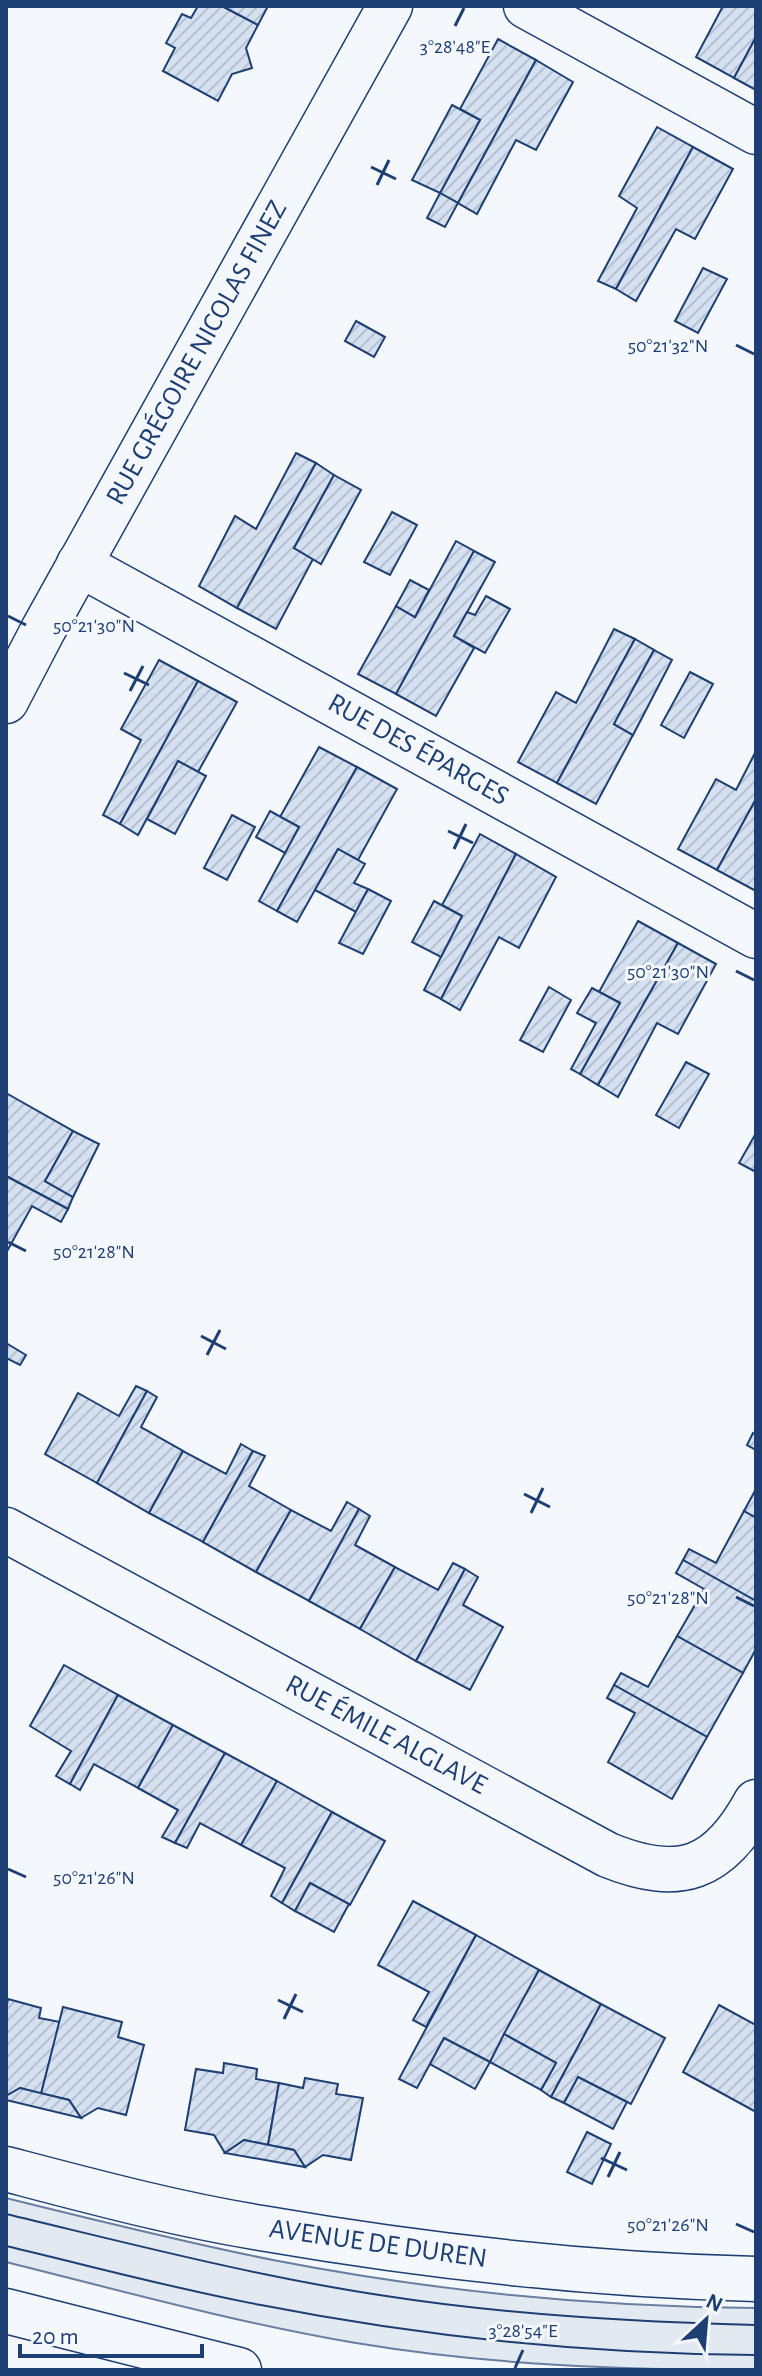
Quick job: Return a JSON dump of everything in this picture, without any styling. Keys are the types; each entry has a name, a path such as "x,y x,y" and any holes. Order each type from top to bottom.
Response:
{"street":[{"name":"RUE GRÉGOIRE NICOLAS FINEZ","path":"6,701 390,6"},
{"path":"526,6 756,132"},
{"name":"RUE DES ÉPARGES","path":"79,564 756,936"},
{"name":"RUE ÉMILE ALGLAVE","path":"6,1530 594,1848 636,1866 664,1871 687,1868 711,1858 729,1842 756,1802"},
{"name":"AVENUE DE DUREN","path":"6,2169 197,2216 378,2246 641,2275 756,2279"},
{"path":"6,2311 239,2370"}],"shaded area":[{"path":"6,2198 239,2253 453,2289 574,2301 756,2308 756,2370 605,2367 455,2356 356,2343 224,2316 6,2262"}],"building":[{"path":"198,6 222,6 258,25 246,48 252,68 232,74 218,101 163,71 175,48 166,43 182,14 191,18"},
{"path":"222,6 268,6 258,25"},
{"path":"723,6 756,6 756,37 734,78 696,57"},
{"path":"756,37 756,90 734,78"},
{"path":"498,39 536,60 458,203 440,193 480,120 460,109"},
{"path":"536,60 573,82 536,150 516,140 477,214 458,203"},
{"path":"452,105 480,120 440,193 412,180"},
{"path":"657,127 693,147 616,289 598,281 637,208 619,196"},
{"path":"693,147 733,169 695,239 676,229 636,301 616,289"},
{"path":"440,193 458,203 445,227 427,218"},
{"path":"703,268 727,279 698,333 675,321"},
{"path":"356,321 385,337 374,357 345,341"},
{"path":"296,453 316,463 237,608 199,586 235,516 256,529"},
{"path":"316,463 334,475 294,548 313,559 276,629 237,608"},
{"path":"334,475 361,490 321,564 294,548"},
{"path":"392,512 417,525 390,575 364,562"},
{"path":"456,541 474,551 396,694 358,674 396,606 415,617"},
{"path":"474,551 495,562 454,636 474,648 436,716 396,694"},
{"path":"410,580 429,590 415,617 396,606"},
{"path":"486,596 510,609 485,653 454,636 467,612 475,615"},
{"path":"614,629 635,639 557,783 518,762 556,692 576,703"},
{"path":"635,639 654,650 614,724 633,735 596,804 557,783"},
{"path":"654,650 672,660 633,735 614,724"},
{"path":"159,660 198,681 120,824 103,815 141,740 121,729"},
{"path":"690,672 713,684 684,738 661,725"},
{"path":"198,681 237,702 198,772 178,761 138,835 120,824"},
{"path":"319,747 357,767 277,911 259,901 299,827 280,817"},
{"path":"756,751 756,799 717,870 678,849 716,779 736,790"},
{"path":"178,761 206,776 175,834 147,819"},
{"path":"357,767 397,789 358,860 338,849 297,922 277,911"},
{"path":"756,799 756,891 717,870"},
{"path":"270,811 299,827 285,853 256,837"},
{"path":"232,815 255,827 227,880 204,868"},
{"path":"480,834 516,854 441,999 424,990 462,916 442,905"},
{"path":"338,849 365,864 354,883 368,889 356,912 315,890"},
{"path":"516,854 556,877 519,948 499,937 460,1010 441,999"},
{"path":"368,889 391,901 363,954 339,943"},
{"path":"434,901 462,916 441,957 412,942"},
{"path":"638,921 678,943 598,1085 580,1074 620,1003 599,992"},
{"path":"678,943 716,964 678,1034 657,1023 618,1097 598,1085"},
{"path":"549,987 571,1000 543,1052 520,1040"},
{"path":"592,988 620,1003 580,1074 571,1069 596,1023 577,1013"},
{"path":"686,1062 709,1074 679,1128 656,1115"},
{"path":"6,1093 73,1131 45,1181 73,1197 68,1209 6,1176"},
{"path":"73,1131 99,1144 73,1197 45,1181"},
{"path":"756,1133 756,1172 739,1163"},
{"path":"6,1176 68,1209 61,1222 32,1206 6,1253"},
{"path":"6,1343 26,1355 20,1365 6,1358"},
{"path":"136,1386 147,1391 97,1483 45,1454 78,1393 119,1416"},
{"path":"147,1391 157,1397 141,1427 183,1451 149,1513 97,1483"},
{"path":"753,1433 756,1435 756,1450 747,1445"},
{"path":"241,1444 253,1451 203,1542 149,1513 183,1451 226,1474"},
{"path":"253,1451 265,1456 249,1486 291,1510 256,1572 203,1542"},
{"path":"756,1489 756,1518 744,1511"},
{"path":"347,1502 359,1509 309,1601 256,1572 291,1510 331,1531"},
{"path":"359,1509 370,1516 355,1545 395,1567 360,1629 309,1601"},
{"path":"744,1511 756,1518 756,1601 683,1560 689,1549 716,1563"},
{"path":"683,1560 756,1601 756,1649 743,1673 677,1636 704,1589 676,1573"},
{"path":"453,1563 465,1569 416,1661 360,1629 395,1567 438,1590"},
{"path":"465,1569 478,1577 463,1605 503,1627 470,1690 416,1661"},
{"path":"677,1636 743,1673 707,1737 614,1685 621,1673 648,1687"},
{"path":"64,1665 118,1695 70,1784 56,1776 71,1751 30,1726"},
{"path":"614,1685 707,1737 672,1799 608,1762 635,1713 607,1698"},
{"path":"118,1695 173,1725 138,1788 94,1764 80,1790 70,1784"},
{"path":"173,1725 225,1753 175,1843 162,1837 178,1810 138,1788"},
{"path":"225,1753 277,1781 241,1845 200,1823 187,1848 175,1843"},
{"path":"277,1781 332,1812 282,1903 271,1896 285,1868 241,1845"},
{"path":"332,1812 385,1841 350,1905 310,1883 295,1911 282,1903"},
{"path":"310,1883 349,1904 334,1932 295,1911"},
{"path":"413,1901 476,1935 426,2027 413,2020 429,1992 378,1965"},
{"path":"476,1935 539,1970 490,2062 444,2038 417,2088 399,2079"},
{"path":"539,1970 601,2004 551,2097 541,2090 556,2063 504,2034"},
{"path":"8,1999 41,2008 39,2018 60,2022 41,2094 20,2088 6,2096"},
{"path":"601,2004 665,2038 631,2104 578,2077 564,2103 551,2097"},
{"path":"719,2005 756,2025 756,2112 683,2072"},
{"path":"63,2007 122,2022 118,2037 144,2045 126,2115 98,2108 81,2118 69,2100 41,2094"},
{"path":"504,2034 556,2063 541,2090 490,2062"},
{"path":"444,2038 490,2062 475,2089 430,2064"},
{"path":"224,2063 257,2069 256,2079 279,2083 268,2145 244,2140 225,2153 214,2135 185,2130 196,2069 223,2073"},
{"path":"578,2077 627,2102 613,2129 564,2103"},
{"path":"305,2078 338,2084 336,2094 363,2098 351,2160 323,2155 305,2167 294,2150 268,2145 279,2083 303,2088"},
{"path":"20,2088 69,2100 81,2118 6,2100 6,2096"},
{"path":"587,2132 611,2144 592,2184 567,2172"},
{"path":"244,2140 294,2150 305,2167 225,2153"}],"tram line":[{"path":"6,2214 243,2270 386,2296 571,2316 756,2325"},
{"path":"6,2246 229,2299 445,2335 631,2351 756,2355"}]}
